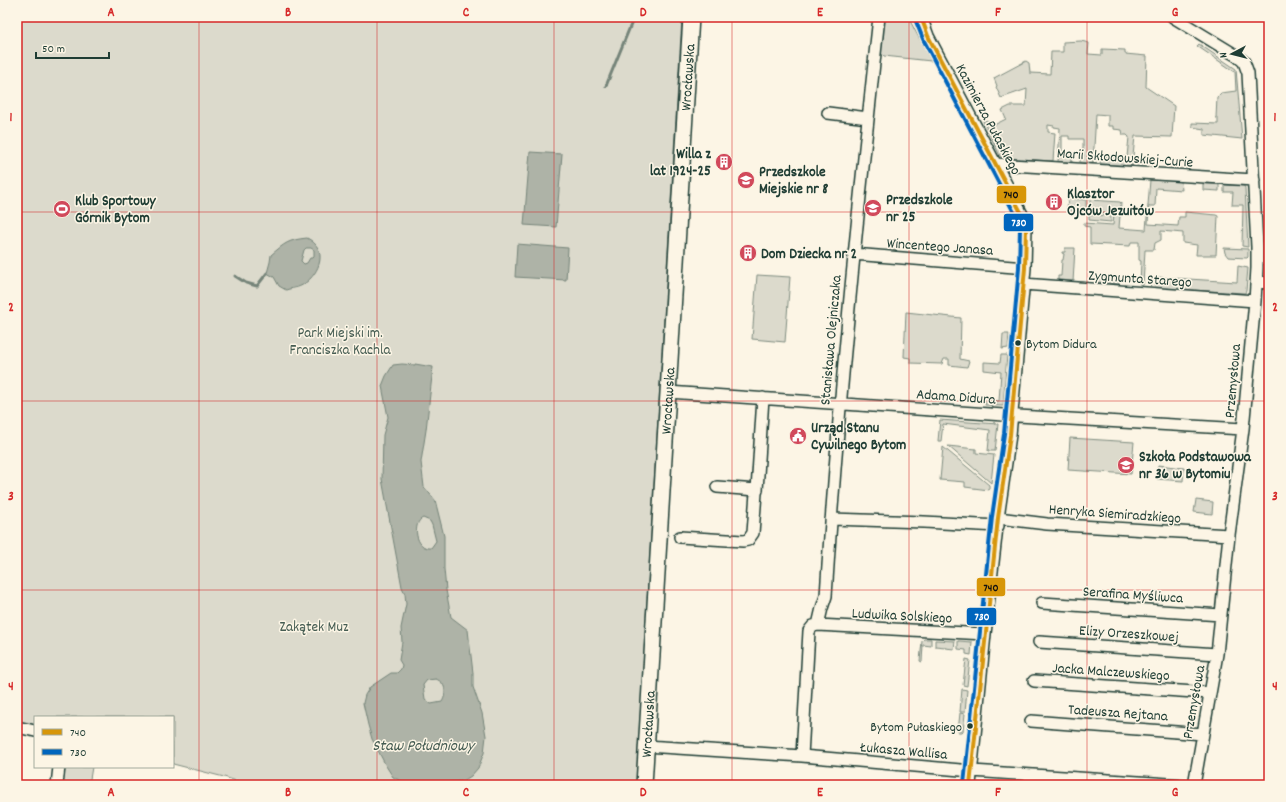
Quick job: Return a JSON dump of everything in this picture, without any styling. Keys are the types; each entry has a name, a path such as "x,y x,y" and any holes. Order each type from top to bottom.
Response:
{"main road":[{"name":"Wrocławska","path":"644,785 691,17"}],"street":[{"name":"Stanisława Olejniczaka","path":"802,756 809,631 813,626 818,625 826,596 853,254 879,17"},
{"name":"Kazimierza Pułaskiego","path":"920,17 928,36 1024,218 1026,227 1025,268 1010,435 985,634 970,785"},
{"name":"Przemysłowa","path":"1173,17 1228,50 1244,62 1248,73 1257,254 1255,301 1243,429 1229,535 1217,654 1194,785"},
{"path":"828,113 868,118"},
{"name":"Marii Skłodowskiej-Curie","path":"996,164 1254,180"},
{"name":"Wincentego Janasa","path":"853,254 1025,268"},
{"path":"1256,282 1269,282"},
{"name":"Zygmunta Starego","path":"1023,284 1255,301"},
{"name":"Adama Didura","path":"668,392 1243,429"},
{"path":"680,537 743,542 748,540 753,533 763,398"},
{"path":"717,487 757,490"},
{"name":"Henryka Siemiradzkiego","path":"831,519 924,522 998,522 1229,535"},
{"name":"Serafina Myśliwca","path":"1042,603 1221,615"},
{"name":"Ludwika Solskiego","path":"818,625 985,634"},
{"name":"Elizy Orzeszkowej","path":"1039,642 1217,654"},
{"name":"Jacka Malczewskiego","path":"1034,681 1210,693"},
{"name":"Tadeusza Rejtana","path":"1030,721 1203,734"},
{"path":"17,727 34,731"},
{"name":"Łukasza Wallisa","path":"646,746 802,756 972,771 1184,785"},
{"path":"56,785 59,768"}],"green space":[{"name":"Park Miejski im. Franciszka Kachla","path":"17,17 682,17 636,785 249,785 174,764 174,716 34,716 34,726 17,722"},
{"path":"885,17 908,17 931,61 884,56 881,53"},
{"path":"1081,41 1089,43 1088,54 1102,55 1102,49 1125,50 1125,54 1147,56 1146,87 1174,106 1172,137 1135,136 1132,166 1100,164 1101,156 1127,157 1129,137 1127,135 1123,135 1122,130 1113,129 1113,126 1108,126 1108,115 1096,114 1093,163 1080,163 1080,156 1083,156 1083,139 1069,139 1069,136 1062,136 1062,154 1072,156 1072,162 1058,162 1060,128 1048,125 1048,132 1055,133 1053,161 1001,158 983,121 988,121 994,125 1006,119 1002,110 1010,106 1026,106 1027,89 1001,98 994,78 1026,61 1029,63 1030,73 1050,74 1051,52 1063,52 1063,42"},
{"path":"1199,44 1236,69 1242,139 1204,135 1204,129 1192,127 1192,123 1218,124 1218,118 1216,118 1217,97 1221,93 1236,91 1235,72 1197,46"},
{"path":"1150,180 1181,181 1182,190 1156,188 1155,206 1149,206 1148,224 1178,226 1179,217 1185,217 1185,212 1216,215 1218,216 1216,255 1196,255 1197,245 1183,243 1183,233 1161,231 1161,240 1155,243 1154,250 1145,250 1143,285 1140,285 1141,261 1139,260 1139,242 1131,242 1130,246 1090,244 1090,227 1084,226 1084,223 1113,225 1114,213 1090,212 1090,200 1120,202 1119,228 1146,230"},
{"path":"1203,184 1218,184 1219,191 1203,190"},
{"path":"1224,185 1244,186 1245,188 1248,247 1242,246 1243,205 1232,205 1233,192 1224,192"},
{"path":"1068,198 1086,200 1086,211 1067,210"},
{"path":"1089,215 1111,216 1111,222 1089,220"},
{"path":"1065,248 1075,248 1073,282 1058,281 1058,276 1061,276 1064,254 1062,252 1065,252"},
{"path":"1224,248 1248,249 1248,257 1228,257"},
{"path":"1238,266 1248,268 1245,293 1155,288 1156,277 1237,282"},
{"path":"757,275 790,277 785,342 752,339"},
{"path":"1101,277 1120,279 1119,284 1095,282 1096,278"},
{"path":"906,312 961,318 960,359 969,361 967,367 949,365 949,359 944,359 942,364 910,363 910,358 904,357"},
{"path":"1003,334 1009,334 1008,348 1002,349"},
{"path":"1001,355 1007,355 1003,406 985,405 986,400 999,401 1001,372 984,370 984,362 1000,363"},
{"path":"940,420 998,424 995,451 988,451 990,430 943,424 941,441 938,441"},
{"path":"1070,438 1134,442 1131,474 1068,470"},
{"path":"948,446 976,449 976,453 994,455 991,483"},
{"path":"943,447 989,485 989,490 965,487 965,482 940,480"},
{"path":"1158,465 1184,468 1183,481 1157,479"},
{"path":"1196,500 1213,502 1212,514 1194,512"},
{"path":"924,639 931,639 931,646 923,645 922,662 920,661 922,641"},
{"path":"935,640 955,641 954,649 935,646"},
{"path":"958,641 972,642 971,655 966,654 966,650 958,649"},
{"path":"966,659 970,660 967,686 963,685"},
{"path":"962,689 967,690 965,712 960,712"},
{"path":"960,713 965,714 963,731 958,732"},
{"path":"62,768 92,768 89,785 59,785"}],"water":[{"path":"530,152 562,154 556,227 524,225"},
{"path":"307,238 318,248 320,261 318,268 310,279 304,284 286,290 279,286 274,277 267,273 271,255 287,243","holes":["306,248 311,248 314,250 314,256 304,264 301,261 304,250"]},
{"path":"517,244 568,248 566,280 515,277"},
{"name":"Staw Południowy","path":"415,364 433,367 421,462 424,487 435,500 444,536 444,569 451,617 468,630 473,673 473,687 482,713 486,736 484,753 478,768 471,776 463,781 450,782 440,785 409,785 393,777 372,739 363,703 365,695 370,687 391,673 397,673 401,669 402,665 399,660 402,642 401,628 406,604 405,594 402,587 382,479 383,435 388,417 382,386 393,365","holes":["423,518 430,521 432,525 436,541 431,548 421,545 417,535 417,525","436,679 444,686 445,695 442,702 431,704 425,699 423,685 427,680"]}],"waterway":[{"path":"606,86 634,17"},
{"path":"235,276 246,283 257,286 267,273"}],"transit line":[{"name":"740","path":"921,17 928,36 1024,218 1026,227 1025,268 1010,435 998,518 970,785"},
{"name":"730","path":"915,19 923,39 1018,220 1020,228 1019,268 1004,434 992,517 964,784"}],"place":[{"name":"Willa z lat 1924-25","path":"724,162"},
{"name":"Przedszkole Miejskie nr 8","path":"746,180"},
{"name":"Klasztor Ojców Jezuitów","path":"1054,202"},
{"name":"Przedszkole nr 25","path":"873,208"},
{"name":"Klub Sportowy Górnik Bytom","path":"62,209"},
{"name":"Dom Dziecka nr 2","path":"748,253"},
{"name":"Bytom Didura","path":"1018,343"},
{"name":"Urząd Stanu Cywilnego Bytom","path":"798,436"},
{"name":"Szkoła Podstawowa nr 36 w Bytomiu","path":"1126,465"},
{"name":"Bytom Pułaskiego","path":"970,726"}],"park label":[{"name":"Zakątek Muz","path":"314,626"}]}
